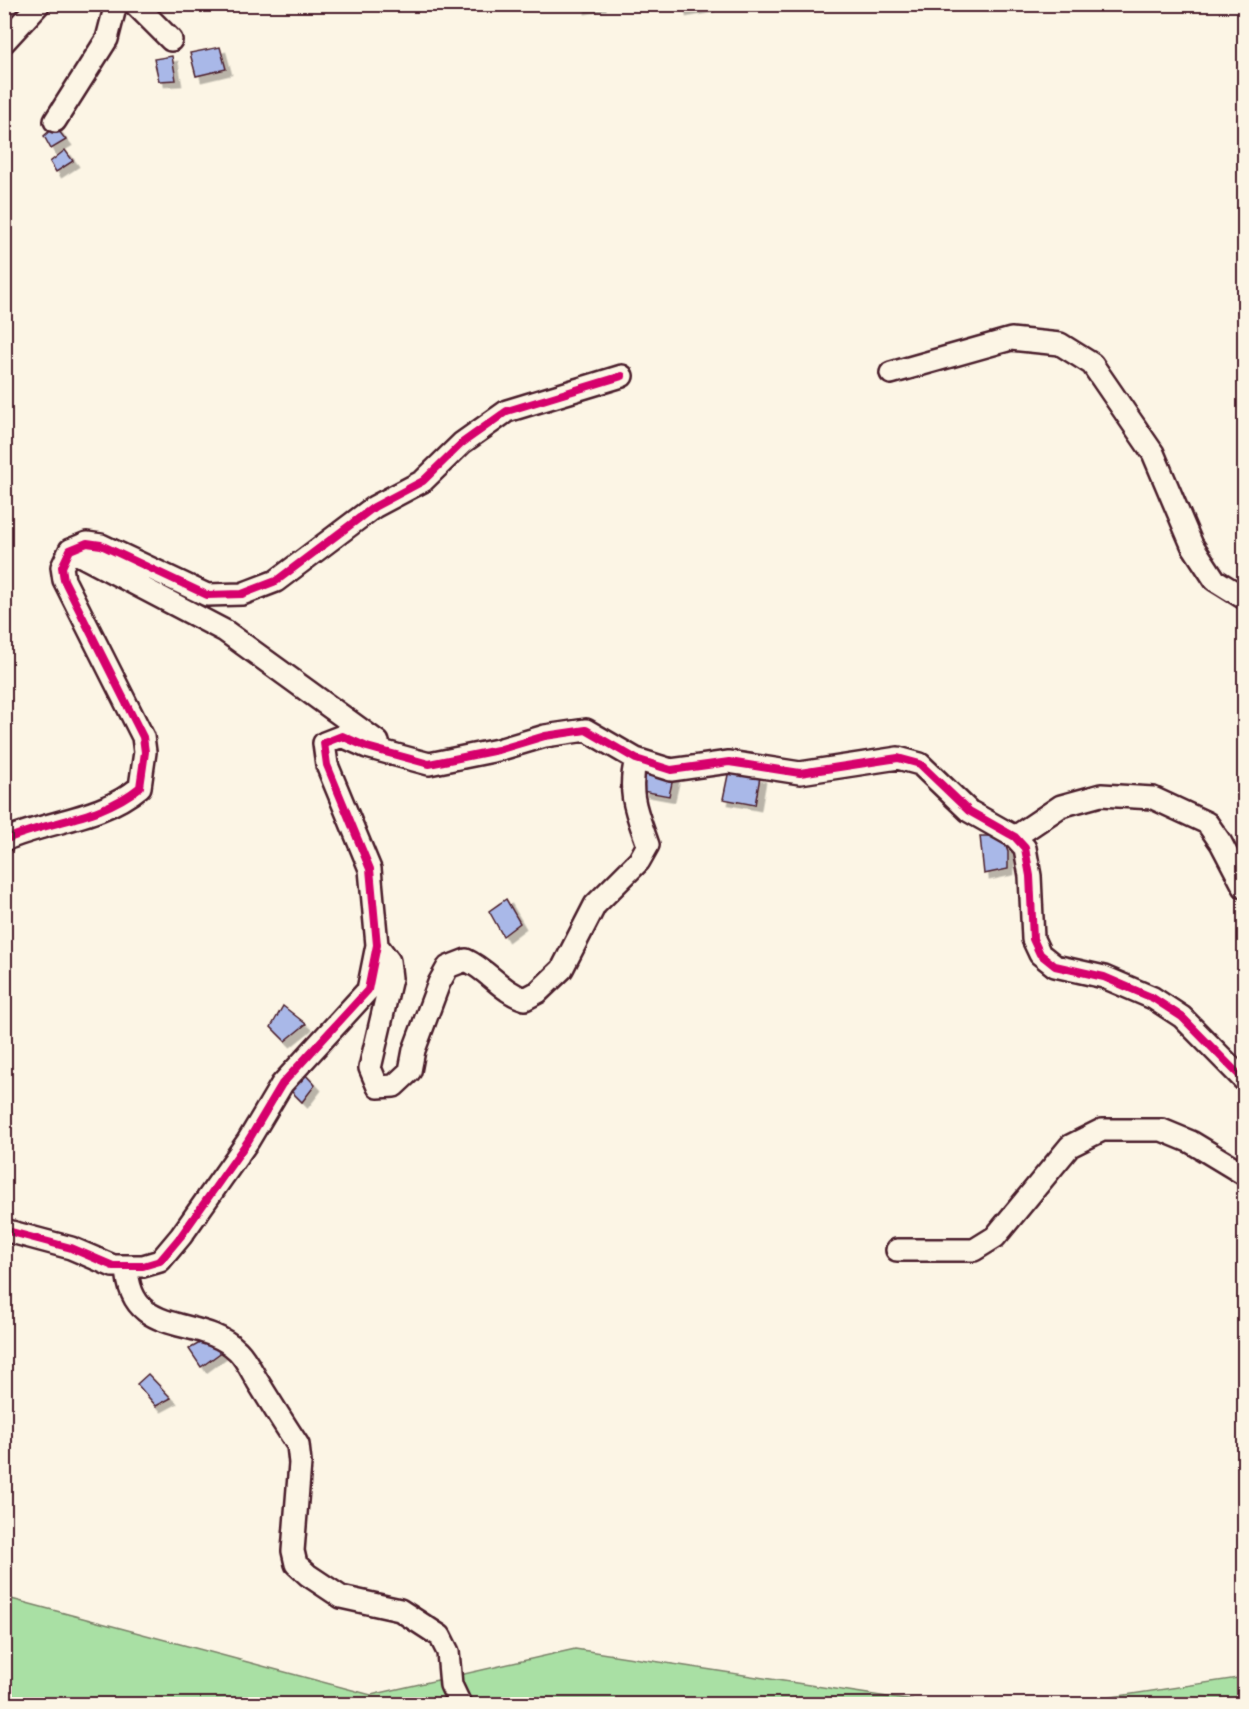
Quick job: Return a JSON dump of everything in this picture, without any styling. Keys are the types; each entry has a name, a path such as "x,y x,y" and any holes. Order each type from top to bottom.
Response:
{"street":[{"path":"4,42 39,4"},
{"path":"55,121 107,39 116,4"},
{"path":"135,4 171,40"},
{"path":"891,373 1011,339 1060,344 1092,364 1153,453 1192,545 1215,580 1245,598"},
{"path":"4,840 21,833 96,814 124,801 140,787 146,752 143,737 64,580 62,567 70,550 87,543 101,545 207,595 242,594 276,581 374,507 423,481 462,443 507,411 622,376"},
{"path":"70,550 225,631 395,755"},
{"path":"4,1230 71,1248 113,1266 143,1266 160,1261 181,1236 248,1141 282,1084 368,990 377,945 370,869 327,765 324,743 342,736 395,755 429,764 498,750 545,736 586,730 636,759 671,770 729,762 800,773 898,758 920,764 969,811 1015,837 1025,848 1030,876 1033,939 1040,954 1055,966 1104,977 1153,998 1182,1017 1245,1080"},
{"path":"377,945 389,961 392,978 370,1068 378,1087 394,1086 410,1071 422,1028 439,983 448,967 466,960 482,968 512,995 525,999 538,992 562,969 595,905 639,861 648,845 630,782 636,759"},
{"path":"1015,837 1061,806 1101,795 1153,798 1207,823 1221,843 1245,887"},
{"path":"897,1250 974,1250 995,1237 1070,1146 1102,1130 1162,1130 1191,1142 1245,1174"},
{"path":"127,1266 128,1284 136,1302 163,1322 222,1338 239,1352 298,1445 300,1463 293,1551 296,1564 341,1597 400,1610 440,1636 448,1652 451,1685 460,1704"}],"green space":[{"path":"4,1597 371,1695 575,1649 933,1704 5,1704"},
{"path":"1244,1677 1244,1704 1066,1704"}],"building":[{"path":"580,4 601,4 580,8"},
{"path":"680,4 709,4 709,6 681,11"},
{"path":"220,47 226,69 196,76 190,53"},
{"path":"172,56 176,80 159,81 154,59"},
{"path":"55,126 66,140 51,149 44,136"},
{"path":"65,150 73,161 56,172 50,162"},
{"path":"644,767 674,774 669,796 642,791"},
{"path":"729,770 760,777 755,805 723,799"},
{"path":"980,836 1002,836 1008,852 1008,869 984,874"},
{"path":"506,899 520,923 503,936 489,911"},
{"path":"283,1006 306,1024 285,1041 271,1027"},
{"path":"303,1072 315,1085 302,1102 289,1089"},
{"path":"207,1339 223,1351 201,1367 189,1349"},
{"path":"148,1374 171,1398 156,1406 137,1384"}],"cycle path":[{"path":"4,840 92,813 125,798 140,787 145,752 143,737 64,580 62,567 70,550 87,543 101,545 207,595 242,594 276,581 374,507 423,481 462,443 507,411 622,376"},
{"path":"4,1230 71,1248 113,1266 143,1266 160,1261 181,1236 248,1141 282,1084 368,990 377,945 370,869 327,765 324,743 342,736 367,747 429,764 498,750 545,736 586,730 636,759 671,770 729,762 800,773 898,758 920,764 969,811 1015,837 1025,848 1030,876 1033,939 1040,954 1055,966 1104,977 1153,998 1182,1017 1244,1080"}]}
